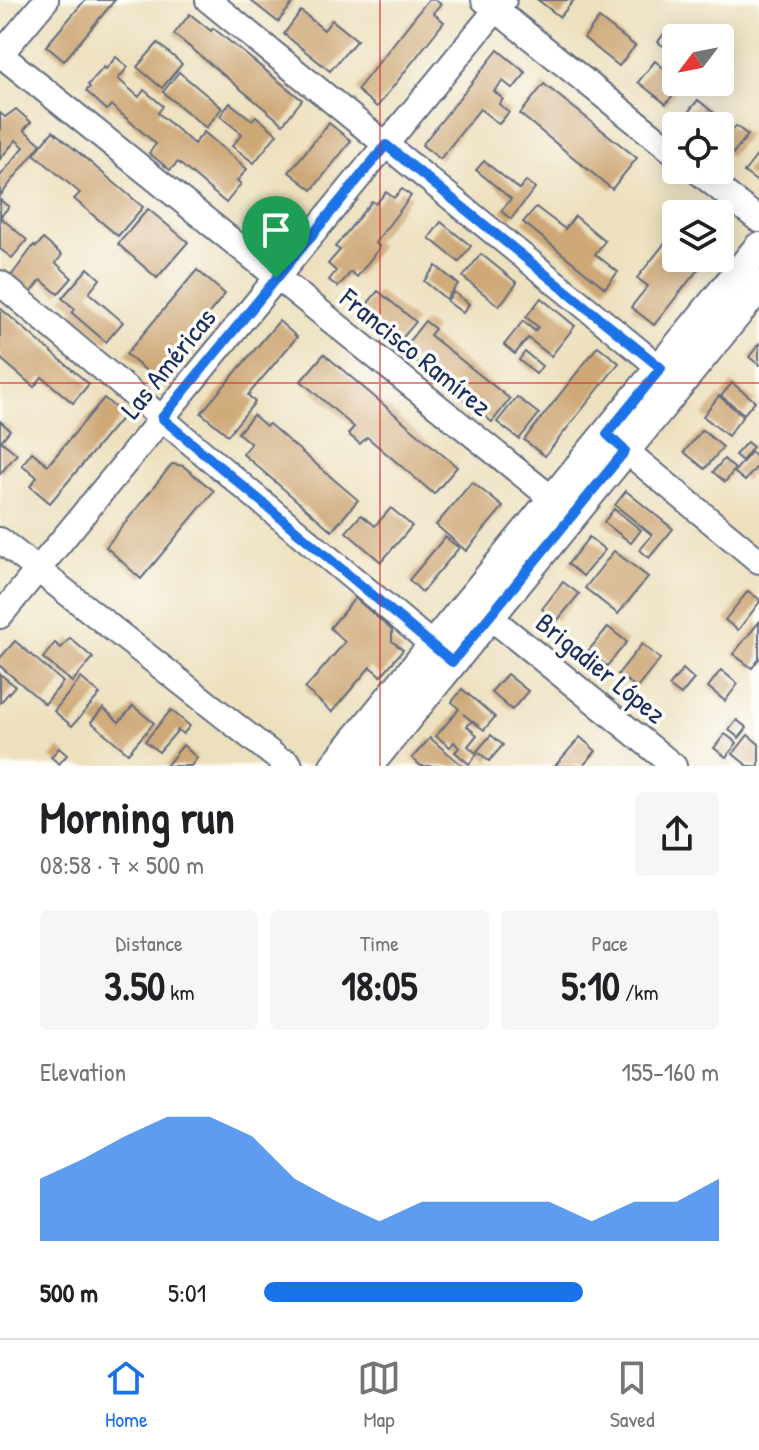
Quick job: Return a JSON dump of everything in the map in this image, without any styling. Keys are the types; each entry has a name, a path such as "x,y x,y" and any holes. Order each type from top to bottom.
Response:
{"street":[{"path":"0,55 46,0"},
{"path":"208,0 670,376"},
{"path":"495,3 662,142"},
{"name":"Las Américas","path":"0,616 386,145 495,3"},
{"name":"Francisco Ramírez","path":"0,55 562,508"},
{"path":"714,184 759,220"},
{"path":"335,766 443,654 616,443 670,376 759,248"},
{"path":"0,283 443,654"},
{"path":"670,376 758,291"},
{"path":"616,443 759,561"},
{"path":"367,766 443,654 489,616 562,508"},
{"path":"0,540 286,766"},
{"name":"Brigadier López","path":"489,616 674,766"}],"building":[{"path":"85,0 115,0 64,61 46,46"},
{"path":"250,0 295,0 278,22"},
{"path":"428,0 441,4 433,13 444,22 377,107 357,90"},
{"path":"538,0 574,0 560,17"},
{"path":"301,11 324,30 332,20 357,40 330,71 284,34"},
{"path":"190,14 211,31 213,28 302,100 283,124 174,34"},
{"path":"599,18 635,46 619,66 584,38"},
{"path":"158,43 182,64 162,88 137,67"},
{"path":"498,50 526,73 513,89 503,81 494,91 503,99 499,104 509,112 499,124 480,109 440,159 422,145"},
{"path":"116,57 128,67 118,79 139,97 144,90 163,106 158,113 194,144 204,132 247,169 237,181 241,184 226,203 178,162 170,170 149,153 156,144 111,105 107,110 86,91 90,87 88,85"},
{"path":"655,61 662,67 662,96 672,96 666,104 638,82"},
{"path":"179,72 222,108 206,128 163,92"},
{"path":"544,84 637,158 612,189 520,114"},
{"path":"698,100 713,112 688,112"},
{"path":"230,103 252,120 256,116 277,134 254,163 232,146 242,134 220,116"},
{"path":"16,109 31,122 24,130 41,144 0,196 0,176 24,147 16,140 0,159 0,113 5,117"},
{"path":"329,123 351,141 312,190 289,172"},
{"path":"736,126 748,135 734,152"},
{"path":"53,131 143,207 118,236 74,199 80,193 34,154"},
{"path":"759,153 759,183 744,172"},
{"path":"484,161 519,189 526,181 535,188 511,219 501,211 511,199 476,170"},
{"path":"402,189 411,196 375,243 380,247 357,277 351,272 338,287 329,280 336,271 328,264 340,250 335,247 372,201 376,204 386,192 394,198"},
{"path":"0,200 9,207 0,217"},
{"path":"536,207 565,229 575,216 605,241 595,254 618,272 605,288 523,222"},
{"path":"148,209 188,242 157,278 118,244"},
{"path":"0,217 27,240 12,258 0,249"},
{"path":"441,222 471,246 459,262 429,238"},
{"path":"43,239 62,255 56,263 72,278 58,294 41,280 31,293 11,276 34,245 36,247"},
{"path":"662,247 662,272 696,272 654,325 631,307 648,286 637,278"},
{"path":"481,254 517,283 499,306 463,277"},
{"path":"436,266 458,284 446,299 424,281"},
{"path":"88,268 100,279 89,293 123,322 106,342 72,313 75,309 62,298"},
{"path":"197,270 225,294 155,378 126,354"},
{"path":"378,291 416,322 399,342 361,311"},
{"path":"454,292 469,304 463,313 447,301"},
{"path":"541,298 575,326 551,356 528,338 515,354 504,345 523,321 535,331 538,327 526,317"},
{"path":"0,308 89,384 73,403 42,377 34,387 0,358"},
{"path":"279,321 297,337 248,395 255,402 228,435 201,413"},
{"path":"425,321 435,329 430,335 510,399 492,422 402,350"},
{"path":"759,344 759,365 749,357"},
{"path":"598,346 619,363 545,456 524,440"},
{"path":"525,352 542,366 536,374 519,360"},
{"path":"324,354 457,467 434,494 367,437 360,444 348,434 354,427 301,381"},
{"path":"732,383 755,401 744,414 721,396"},
{"path":"719,396 743,416 728,436 703,416"},
{"path":"517,397 539,414 519,439 497,422"},
{"path":"104,398 124,415 50,503 30,486 37,477 22,465 32,452 48,465"},
{"path":"253,415 266,426 269,424 358,500 332,531 243,454 251,444 238,433"},
{"path":"0,421 10,430 1,441 17,454 0,474"},
{"path":"702,430 723,447 705,469 684,452"},
{"path":"747,442 753,447 742,461 735,455"},
{"path":"751,452 759,459 759,464 745,481 734,472"},
{"path":"724,459 735,469 725,482 713,472"},
{"path":"172,464 183,466 214,491 141,579 106,547"},
{"path":"472,482 503,507 466,551 436,525"},
{"path":"626,491 673,529 649,558 640,550 652,535 615,505"},
{"path":"391,508 412,526 381,562 346,532 361,515 375,526"},
{"path":"614,509 641,530 631,543 604,522"},
{"path":"445,537 459,548 422,592 409,580"},
{"path":"589,537 605,550 583,576 568,564"},
{"path":"614,551 648,577 618,614 585,588"},
{"path":"563,582 579,594 557,621 542,609"},
{"path":"748,591 759,599 759,603 738,630 725,620"},
{"path":"355,598 392,630 392,641 403,650 381,676 370,667 332,712 305,689 345,642 330,628"},
{"path":"759,622 759,659 752,668 733,654"},
{"path":"608,627 627,642 607,666 588,651"},
{"path":"70,638 93,658 72,682 43,658 55,643 61,648"},
{"path":"15,641 63,682 45,704 0,666 0,658"},
{"path":"642,644 660,659 637,688 618,674"},
{"path":"683,669 694,679 681,695 669,686"},
{"path":"721,670 738,684 725,701 708,687"},
{"path":"0,674 15,686 0,703"},
{"path":"507,674 528,691 512,710 491,692"},
{"path":"81,678 100,694 72,726 54,711"},
{"path":"462,689 495,717 484,730 463,714 472,721 467,726 477,735 468,746 477,754 469,764 455,752 459,748 454,742 450,747 436,736 459,709 452,702"},
{"path":"133,706 154,723 128,753 91,722 103,708 119,722"},
{"path":"171,710 190,726 183,734 178,730 159,752 145,741"},
{"path":"737,720 747,728 739,738 729,730"},
{"path":"725,734 737,743 726,757 714,748"},
{"path":"491,735 503,745 489,761 477,751"},
{"path":"748,735 759,744 759,766 748,766 733,754"},
{"path":"580,737 596,751 583,766 555,766"},
{"path":"430,738 463,766 421,766 412,758"},
{"path":"183,745 197,758 191,766 166,766"},
{"path":"59,748 67,755 59,764 51,757"}],"route":[{"path":"386,145 661,368 607,434 625,451 452,662 162,418 276,278 386,145"}]}
